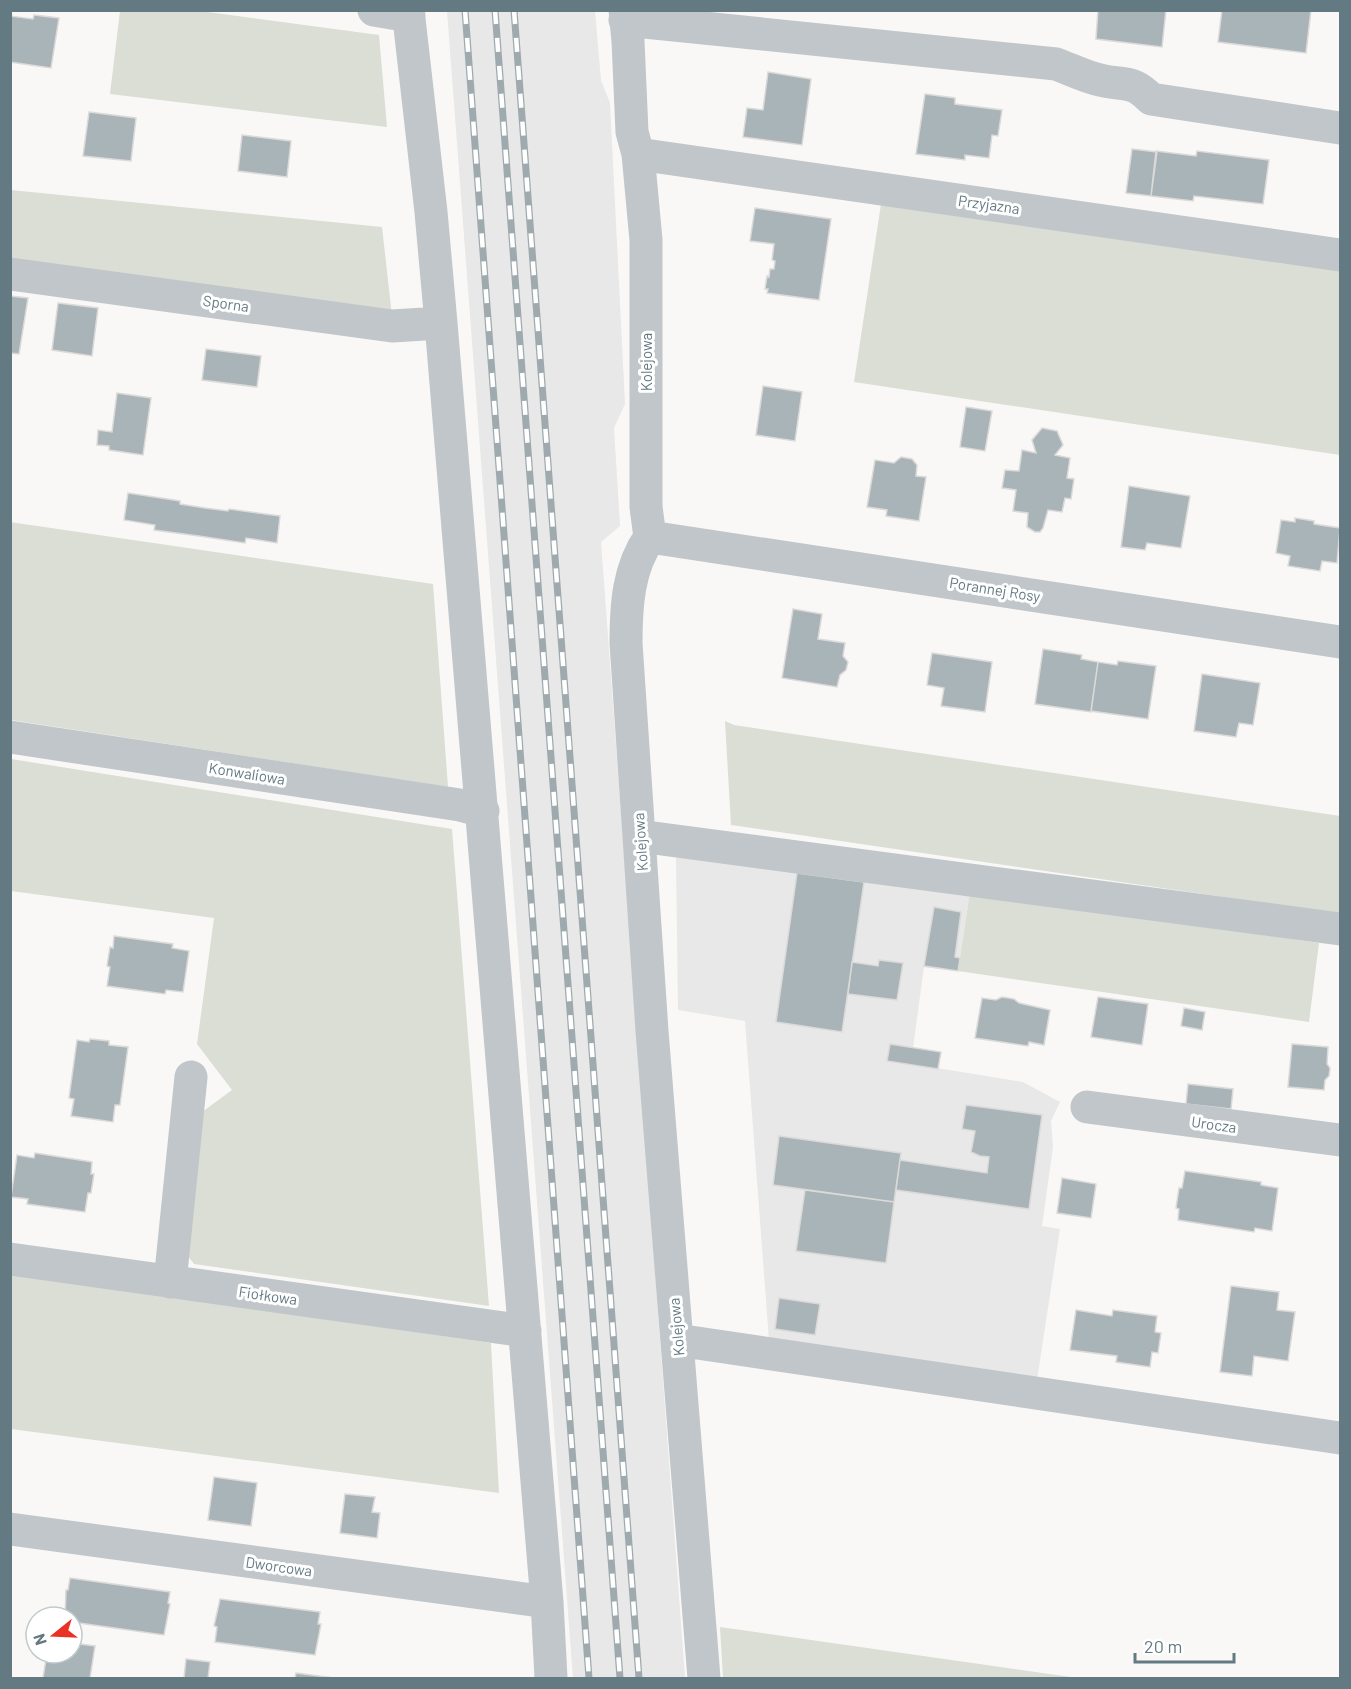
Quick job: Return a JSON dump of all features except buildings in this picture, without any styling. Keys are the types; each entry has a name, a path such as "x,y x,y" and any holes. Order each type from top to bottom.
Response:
{"street":[{"path":"374,10 408,13 431,212 483,811 547,1602 551,1678"},
{"path":"625,15 1056,64 1100,80 1127,83 1138,88 1151,99 1341,128"},
{"name":"Kolejowa","path":"625,15 632,132 638,154 646,240 646,507 650,537 641,549 637,560 626,608 626,643 652,1031 704,1678"},
{"name":"Przyjazna","path":"638,154 1341,255"},
{"name":"Sporna","path":"10,274 392,326 441,323"},
{"name":"Porannej Rosy","path":"650,537 1341,642"},
{"name":"Konwaliowa","path":"10,737 483,811"},
{"path":"639,837 1341,929"},
{"path":"170,1282 191,1077"},
{"name":"Urocza","path":"1087,1107 1341,1140"},
{"name":"Fiołkowa","path":"10,1259 525,1330"},
{"path":"677,1340 1341,1438"},
{"name":"Dworcowa","path":"10,1529 547,1602"}],"shaded area":[{"path":"120,11 200,11 379,35 387,127 110,94"},
{"path":"447,11 595,11 601,80 610,103 625,404 614,428 620,526 601,542 685,1678 573,1678"},
{"path":"11,190 382,227 392,316 11,265"},
{"path":"881,204 1340,268 1340,455 854,382"},
{"path":"10,522 433,584 448,787 11,720"},
{"path":"725,721 734,725 1340,816 1340,914 731,825"},
{"path":"11,759 452,829 489,1306 194,1264 180,1246 198,1115 232,1090 197,1044 214,918 11,891"},
{"path":"705,853 970,892 958,971 924,967 913,1048 890,1044 888,1060 1023,1082 1060,1102 1051,1121 1053,1147 1042,1226 1060,1229 1037,1380 769,1340 745,1021 678,1010 676,858"},
{"path":"970,892 1319,943 1309,1022 958,971"},
{"path":"11,1273 491,1343 499,1493 11,1429"},
{"path":"720,1627 1078,1678 723,1678"}],"railway":[{"path":"465,10 589,1678"},
{"path":"495,10 620,1678"},
{"path":"514,10 639,1678"}]}
